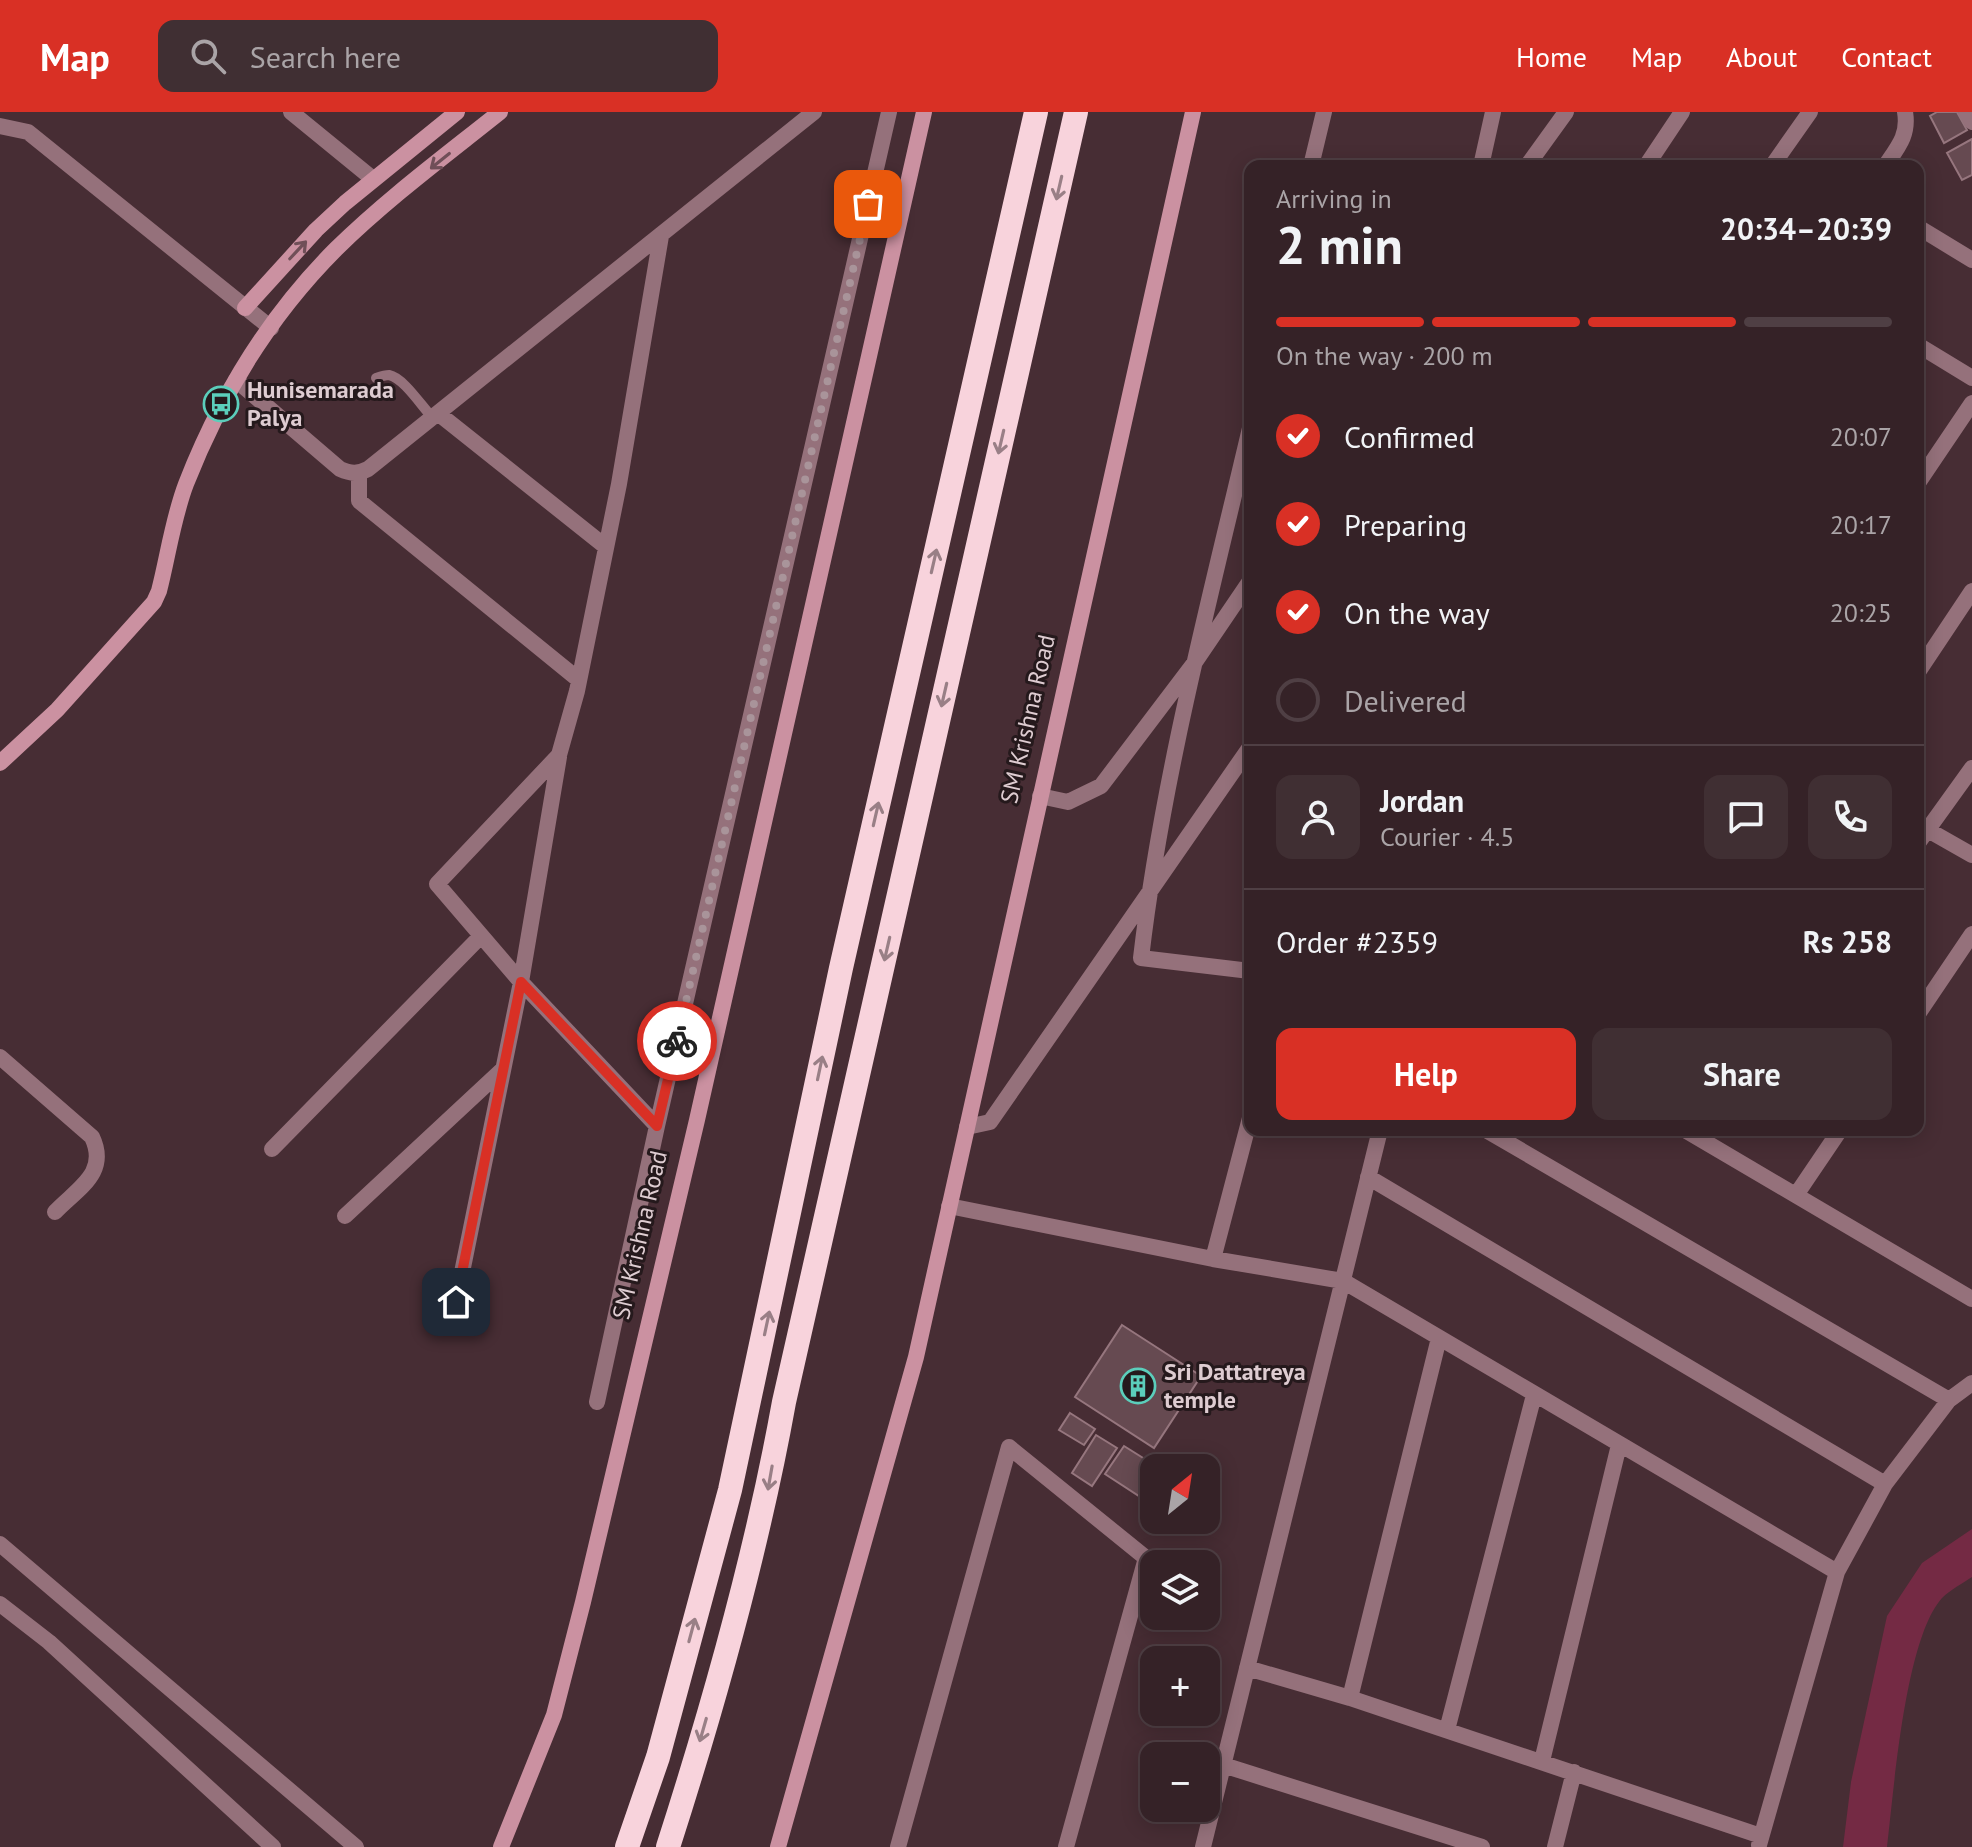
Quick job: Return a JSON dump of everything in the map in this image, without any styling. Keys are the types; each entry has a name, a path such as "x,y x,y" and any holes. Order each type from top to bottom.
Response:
{"highway":[{"path":"627,1847 658,1757 730,1490 841,968 1036,112"},
{"path":"668,1847 766,1501 784,1402 1076,112"}],"street":[{"path":"291,112 373,179"},
{"path":"245,308 316,230 373,179 457,112"},
{"path":"0,763 57,710 154,602 185,487 221,404 289,301 364,223 500,112"},
{"path":"236,380 340,469 359,474 436,416 814,112"},
{"path":"597,1402 657,1126 889,112"},
{"name":"SM Krishna Road","path":"501,1847 554,1715 583,1602 697,1120 924,112"},
{"name":"SM Krishna Road","path":"778,1847 916,1357 1193,112"},
{"path":"1312,160 1324,112"},
{"path":"1482,160 1493,112"},
{"path":"1531,160 1566,112"},
{"path":"1650,160 1682,112"},
{"path":"1776,160 1810,112"},
{"path":"1889,160 1905,138 1905,112"},
{"path":"1966,112 1972,122"},
{"path":"0,126 28,132 271,328"},
{"path":"1924,231 1972,260"},
{"path":"456,1302 521,982 559,755 579,680 606,547 661,236"},
{"path":"1924,349 1972,378"},
{"path":"1924,474 1972,403"},
{"path":"436,416 606,547"},
{"path":"1244,454 1195,662 1149,890 1141,958 1244,970"},
{"path":"359,474 359,501 579,680"},
{"path":"1040,796 1068,802 1101,786 1195,662 1244,590"},
{"path":"1924,663 1972,591"},
{"path":"559,755 437,884 521,982 657,1126"},
{"path":"967,1127 990,1122 1244,755"},
{"path":"1924,829 1972,768"},
{"path":"1924,834 1972,855"},
{"path":"1924,1005 1972,934"},
{"path":"272,1149 481,936"},
{"path":"0,1057 92,1137 99,1151 94,1173 55,1212"},
{"path":"345,1216 503,1069"},
{"path":"1213,1259 1245,1136"},
{"path":"1203,1847 1378,1136"},
{"path":"1496,1136 1949,1400"},
{"path":"1712,1136 1796,1195 1972,1299"},
{"path":"1796,1195 1836,1136"},
{"path":"1368,1177 1885,1484"},
{"path":"949,1206 1213,1259 1343,1281 1837,1572"},
{"path":"1350,1698 1439,1338"},
{"path":"1247,1668 1542,1761 1760,1842 1837,1572 1885,1484 1949,1400 1972,1383"},
{"path":"1447,1730 1534,1395"},
{"path":"1542,1761 1619,1445"},
{"path":"898,1847 1009,1447 1146,1558 1066,1847"},
{"path":"0,1544 356,1847"},
{"path":"0,1604 49,1642 273,1847"},
{"path":"1223,1765 1482,1847"},
{"path":"1555,1847 1574,1772"}],"lane":[{"path":"376,378 392,376 436,416"}],"shaded area":[{"path":"1972,1529 1972,1577 1942,1598 1929,1618 1919,1646 1903,1716 1887,1847 1843,1847 1851,1782 1887,1616 1922,1563"}],"building":[{"path":"1937,112 1957,112 1967,130 1944,143 1930,116"},
{"path":"1972,139 1972,175 1962,180 1947,153"},
{"name":"Sri Dattatreya temple","path":"1122,1325 1201,1376 1154,1448 1075,1397"},
{"path":"1070,1413 1095,1429 1084,1445 1059,1430"},
{"path":"1096,1435 1117,1448 1092,1486 1072,1473"},
{"path":"1124,1446 1140,1456 1140,1497 1105,1474"}],"way so far":[{"path":"677,1041 868,204"}],"place":[{"name":"Hunisemarada Palya","path":"221,404"},
{"name":"Sri Dattatreya temple","path":"1138,1386"}],"route":[{"path":"456,1302 521,982 657,1126 677,1041"}]}
